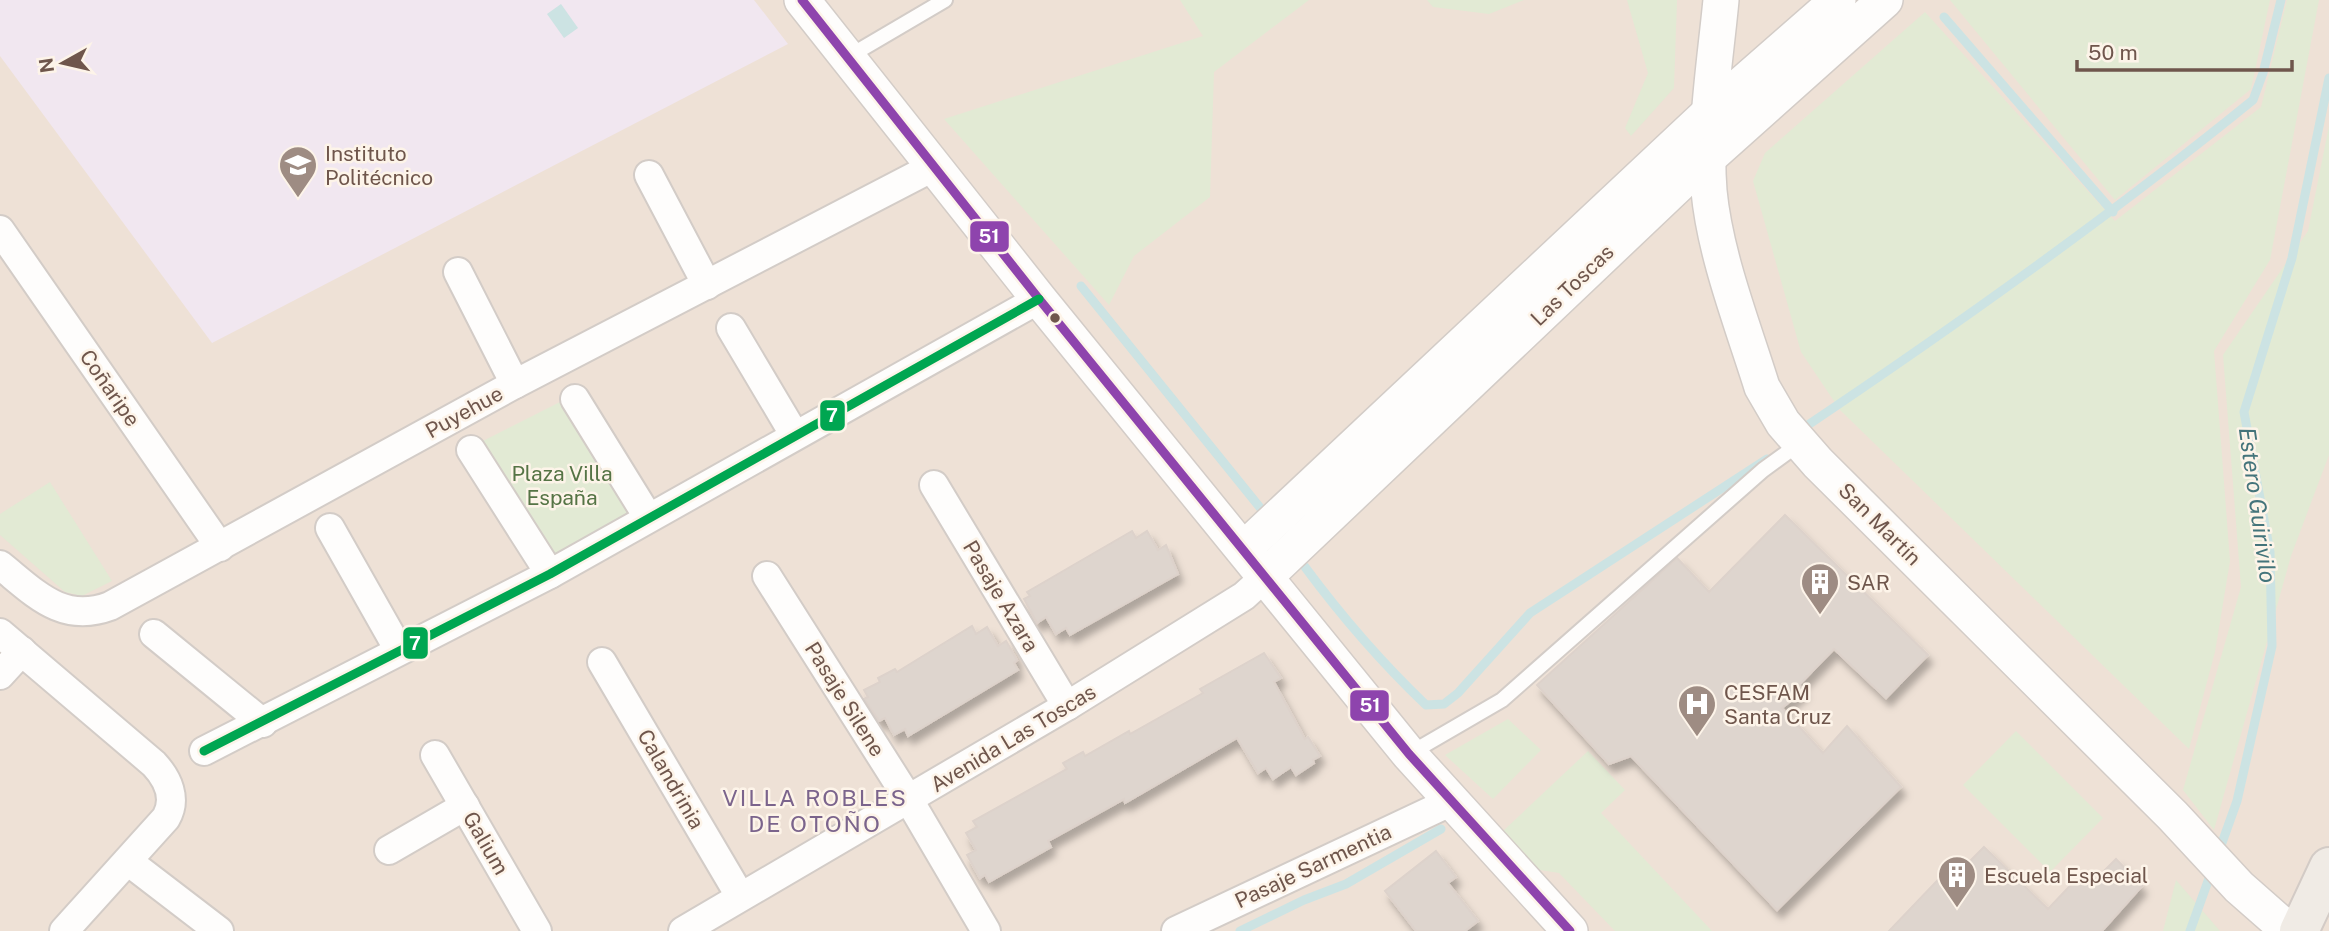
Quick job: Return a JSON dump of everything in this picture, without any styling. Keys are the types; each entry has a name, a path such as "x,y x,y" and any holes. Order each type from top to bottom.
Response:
{"main road":[{"path":"2300,931 2329,867"}],"street":[{"path":"802,0 1039,299 1409,754 1570,931"},
{"name":"San Martín","path":"1721,0 1710,112 1709,193 1719,242 1762,387 1771,407 1800,443 2173,816 2239,887 2289,931"},
{"name":"Las Toscas","path":"1244,549 1710,112 1838,0"},
{"name":"Las Toscas","path":"1265,577 1708,157 1885,0"},
{"name":"Puyehue","path":"0,565 54,605 81,613 110,606 515,384 933,167"},
{"path":"649,175 707,285"},
{"name":"Coñaripe","path":"0,230 220,547"},
{"path":"458,272 515,384"},
{"path":"204,751 550,574 794,434 1039,299"},
{"path":"731,328 794,434"},
{"path":"575,399 648,517"},
{"path":"471,450 550,574"},
{"name":"Pasaje Azara","path":"934,485 1067,706"},
{"path":"330,528 399,650"},
{"name":"Pasaje Silene","path":"767,576 909,800 986,931"},
{"name":"Avenida Las Toscas","path":"683,931 1067,706 1244,596 1265,577"},
{"path":"0,633 154,764 170,791 170,811 166,818 64,931"},
{"path":"154,635 262,723"},
{"path":"0,676 22,651"},
{"name":"Calandrinia","path":"603,662 740,896"},
{"name":"Galium","path":"435,755 537,931"},
{"name":"Pasaje Sarmentia","path":"1176,931 1450,802"},
{"path":"388,850 465,806"},
{"path":"128,862 219,931"}],"lane":[{"path":"848,57 945,0"},
{"path":"1409,754 1502,700 1753,479 1800,443"}],"shaded area":[{"path":"0,0 2329,0 2329,931 0,931"},
{"name":"Instituto Politécnico","path":"0,0 754,0 788,44 212,343 0,56"}],"green space":[{"path":"1180,0 1309,0 1214,72 1210,197 1134,256 1109,305 944,119 1203,36"},
{"path":"1427,0 1524,0 1489,14 1433,7"},
{"path":"1627,0 1677,0 1674,88 1631,136 1625,128 1648,73"},
{"path":"1950,0 2270,0 2251,89 2115,200"},
{"path":"2287,0 2319,0 2270,260 2214,351 2230,561 2215,652 2189,749 1840,410 1801,352 1753,181 1765,153 1925,12 2115,221 2261,107"},
{"path":"2329,126 2329,455 2291,556 2214,830 2183,790 2241,587 2223,355 2308,231"},
{"name":"Plaza Villa España","path":"564,400 634,512 561,558 554,555 479,443"},
{"path":"50,482 112,581 82,596 65,592 0,535 0,514"},
{"path":"1508,719 1541,750 1493,799 1445,755"},
{"path":"2016,731 2103,818 2050,872 1963,785"},
{"path":"1588,751 1625,790 1601,813 1712,931 1615,931 1559,873 1540,870 1502,832"},
{"path":"2176,880 2220,931 2163,931"}],"water":[{"path":"561,4 578,28 564,38 547,14"}],"building":[{"name":"CESFAM Santa Cruz","path":"1785,515 1928,655 1886,698 1834,649 1799,685 1804,690 1782,708 1823,753 1847,726 1901,787 1777,910 1631,756 1609,764 1537,685 1677,558 1709,592"},
{"path":"1132,531 1136,538 1147,531 1158,550 1166,545 1178,574 1070,635 1066,628 1056,634 1046,617 1037,623 1024,599 1030,596 1027,592"},
{"path":"972,626 976,634 987,627 998,646 1006,641 1017,660 1014,663 1018,670 908,736 905,729 894,735 885,718 879,721 864,699 868,697 864,690 880,682 878,678 895,669 897,672"},
{"path":"1264,653 1281,678 1274,682 1305,739 1308,737 1320,756 1313,760 1314,763 1296,775 1291,767 1273,779 1266,768 1258,773 1237,738 1125,803 1124,799 1048,841 1051,847 989,882 985,875 980,878 967,855 976,850 966,833 977,827 973,821 1067,769 1063,763 1083,752 1085,756 1129,731 1130,734 1203,693 1200,689"},
{"path":"1984,847 2048,909 2084,871 2094,881 2116,859 2142,886 2102,931 1889,931 1956,861 1963,868"},
{"path":"1436,851 1456,877 1448,883 1478,921 1465,931 1416,931 1385,891"}],"waterway":[{"path":"1802,429 2031,270 2143,187 2253,100 2263,73 2281,0"},
{"path":"1944,17 2113,212"},
{"name":"Estero Guirivilo","path":"2218,854 2237,801 2272,646 2270,552 2244,412 2292,258 2329,78"},
{"path":"1081,286 1262,510"},
{"path":"1305,567 1333,604 1409,689 1426,705 1444,704 1458,693 1530,613 1767,459"},
{"path":"1240,931 1304,900 1346,884 1441,829"},
{"name":"Estero Guirivilo","path":"2190,931 2212,870"}],"transit line":[{"name":"51","path":"802,0 1039,299 1409,754 1570,931"},
{"name":"7","path":"204,751 550,574 1039,299"}],"place":[{"name":"Instituto Politécnico","path":"298,199"},
{"name":"SAR","path":"1820,616"},
{"name":"CESFAM Santa Cruz","path":"1697,738"},
{"name":"Escuela Especial","path":"1957,909"}],"district":[{"name":"VILLA ROBLES DE OTOÑO","path":"815,810"}]}
